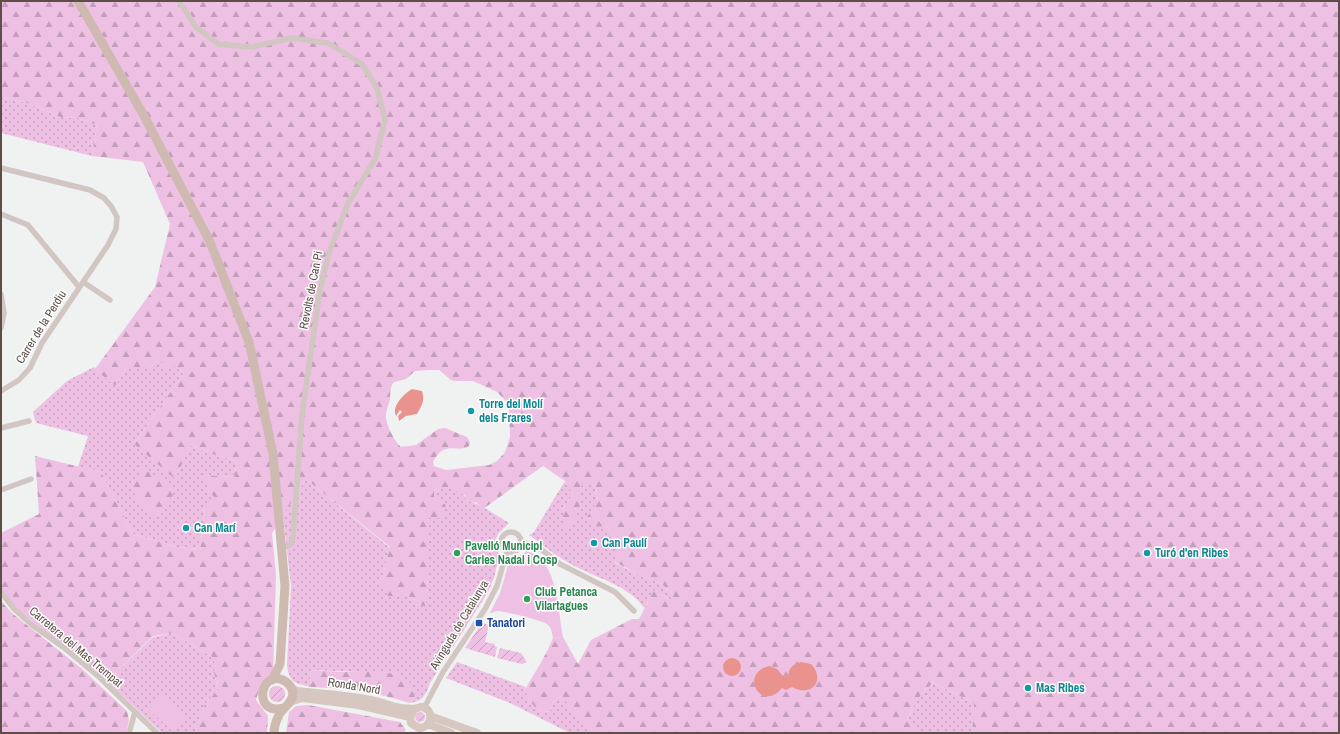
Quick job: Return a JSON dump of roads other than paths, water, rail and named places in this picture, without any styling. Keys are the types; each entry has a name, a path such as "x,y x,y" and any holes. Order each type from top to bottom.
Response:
{"main road":[{"path":"78,1 143,114 210,242 249,342 273,454 285,586 280,664 272,680 265,686 262,695 269,707 274,729"},
{"path":"274,729 292,697 280,664"},
{"path":"272,680 277,679 288,684"},
{"path":"269,707 279,709 287,705"}],"street":[{"name":"Revolts de Can Pi","path":"179,1 196,27 218,44 252,47 292,38 328,44 362,64 377,88 385,120 375,159 348,203 329,253 320,290 302,414 293,537 290,545 281,548"},
{"name":"Carrer de la Perdiu","path":"1,168 90,190 104,198 111,206 117,217 116,229 108,245 42,343 30,368 19,380 1,390"},
{"path":"1,214 28,225 79,287"},
{"path":"83,282 110,300"},
{"path":"1,294 4,313 1,328"},
{"path":"1,428 29,421"},
{"path":"1,490 31,480"},
{"path":"521,541 518,549 514,551 507,551 502,547 501,542 502,536 506,533 516,533 521,541 542,550 560,564 615,592 634,611"},
{"name":"Avinguda de Catalunya","path":"424,708 443,672 485,609 498,586 507,551"},
{"name":"Carretera del Mas Trempat","path":"1,592 14,609 32,625 63,647 99,677 157,733"},
{"name":"Ronda Nord","path":"288,684 297,690 335,694 414,709 421,707 424,708"},
{"name":"Ronda Nord","path":"287,705 302,698 351,704 410,717"},
{"path":"414,709 410,717 411,723 415,729 428,724 430,716 429,712 424,708"},
{"path":"129,733 135,712"},
{"path":"430,716 477,733"},
{"path":"428,724 451,733"}],"place":[{"name":"Torre del Molí dels Frares","path":"471,411"},
{"name":"Can Marí","path":"186,528"},
{"name":"Can Paulí","path":"594,543"},
{"name":"Pavelló Municipl Carles Nadal i Cosp","path":"457,553"},
{"name":"Turó d'en Ribes","path":"1147,553"},
{"name":"Club Petanca Vilartagues","path":"527,599"},
{"name":"Tanatori","path":"479,623"},
{"name":"Mas Ribes","path":"1028,688"}]}
